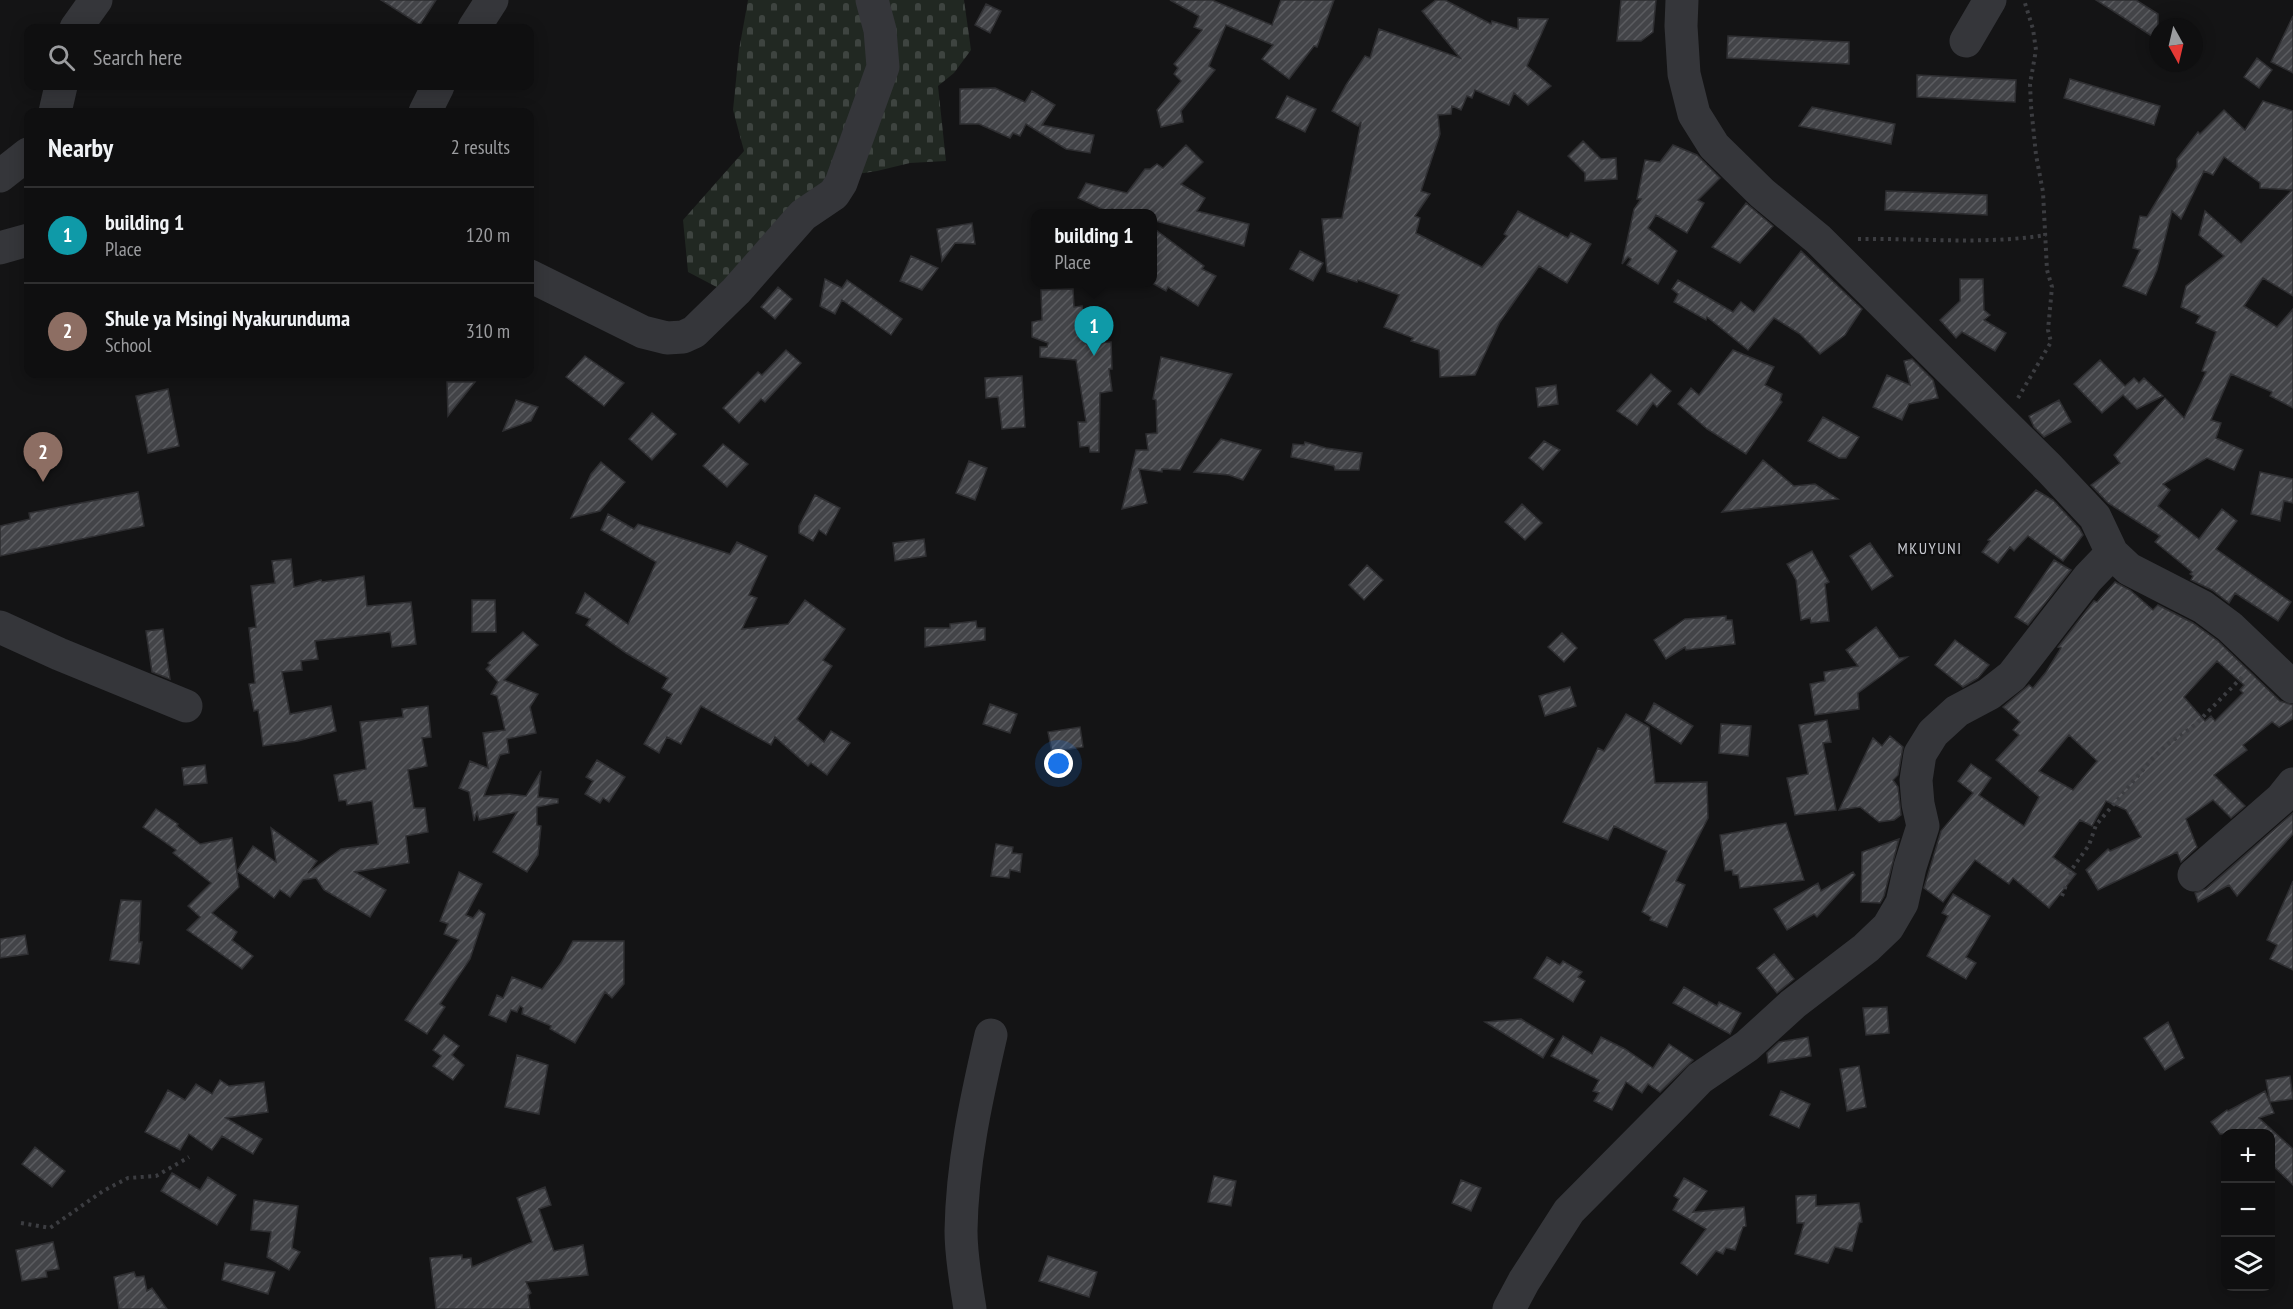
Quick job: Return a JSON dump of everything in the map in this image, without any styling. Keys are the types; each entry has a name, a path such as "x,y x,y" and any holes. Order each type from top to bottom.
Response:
{"street":[{"path":"79,24 96,0"},
{"path":"477,24 492,0"},
{"path":"534,278 643,332 667,338 683,337 694,332 736,291 799,220 834,194 841,183 883,67 880,30 872,0"},
{"path":"1682,0 1684,74 1694,114 1714,146 1762,193 1818,239 1998,416 2095,517 2112,553 2129,569 2202,607 2230,627 2293,687"},
{"path":"1966,41 1990,0"},
{"path":"56,108 60,90"},
{"path":"427,108 436,90"},
{"path":"0,176 24,157"},
{"path":"0,248 24,241"},
{"path":"1509,1309 1524,1281 1569,1211 1700,1078 1747,1046 1793,1004 1866,948 1888,927 1902,903 1923,826 1917,804 1916,780 1920,754 1933,733 1957,711 1989,694 2012,676 2088,578 2112,553"},
{"path":"0,627 186,706"},
{"path":"2193,875 2281,799 2293,784"},
{"path":"970,1309 961,1233 963,1184 971,1119 991,1035"}],"path":[{"path":"1998,416 2015,405 2051,342 2048,330 2052,287 2047,270 2043,192 2036,155 2031,106 2030,84 2036,50 2033,29 2024,0"},
{"path":"1818,239 1983,241 2016,240 2046,235"},
{"path":"2062,896 2072,869 2089,844 2096,825 2103,816 2153,758 2195,725 2262,656"},
{"path":"21,1223 50,1228 103,1191 128,1178 156,1176 189,1157"}],"green space":[{"path":"748,0 964,0 971,50 954,73 938,86 946,161 910,163 845,176 728,293 688,272 683,220 744,151 733,110 739,50"}],"building":[{"path":"381,0 436,0 418,24"},
{"path":"1170,0 1212,0 1272,25 1281,0 1334,0 1317,47 1314,46 1289,79 1262,59 1273,45 1226,25 1209,66 1215,70 1181,111 1183,122 1161,127 1157,110 1181,81 1174,74 1178,68 1174,64 1202,30 1194,27 1199,16"},
{"path":"1436,0 1445,0 1491,24 1492,21 1518,29 1518,18 1548,19 1527,66 1551,86 1528,105 1514,93 1509,105 1475,90 1472,98 1467,96 1461,110 1452,106 1451,114 1438,115 1440,134 1421,191 1430,194 1415,216 1420,218 1416,233 1482,267 1507,236 1504,234 1518,211 1568,238 1571,233 1591,244 1567,283 1539,266 1500,322 1475,375 1440,377 1439,350 1411,341 1413,338 1384,327 1399,295 1358,280 1357,282 1327,272 1322,219 1342,218 1361,122 1358,126 1332,111 1365,56 1370,58 1379,29 1460,58 1422,11"},
{"path":"1621,0 1656,0 1653,32 1641,41 1617,41"},
{"path":"2096,0 2136,0 2158,14 2158,18 2149,18 2149,34"},
{"path":"986,4 1001,11 990,33 975,25"},
{"path":"2293,16 2293,73 2271,62"},
{"path":"1728,36 1849,42 1849,64 1727,58"},
{"path":"2257,58 2272,70 2259,88 2244,77"},
{"path":"1917,75 2016,80 2015,102 1917,97"},
{"path":"2070,79 2160,106 2154,125 2064,98"},
{"path":"995,88 1025,102 1032,91 1055,105 1042,125 1094,135 1090,153 1066,149 1026,124 1020,136 1013,133 1010,138 979,124 960,124 960,89"},
{"path":"1287,96 1316,109 1305,132 1276,118"},
{"path":"2263,101 2293,111 2293,296 2263,278 2244,306 2277,327 2293,309 2293,408 2270,396 2272,392 2231,374 2211,420 2221,423 2216,438 2243,450 2234,470 2207,458 2163,484 2170,490 2158,506 2199,539 2222,509 2237,521 2216,549 2291,602 2278,621 2235,593 2229,603 2212,590 2191,580 2192,572 2155,542 2160,536 2108,503 2091,485 2120,463 2114,455 2165,398 2184,418 2206,372 2202,371 2216,332 2196,323 2200,316 2181,307 2186,286 2224,256 2199,235 2205,211 2241,243 2292,190 2260,188 2260,183 2224,157 2213,175 2204,171 2181,219 2172,211 2157,270 2146,295 2123,286 2140,250 2133,248 2140,216 2147,217 2177,167 2177,159 2198,132 2200,134 2224,110 2245,130"},
{"path":"1812,107 1895,124 1891,144 1799,126"},
{"path":"1583,141 1601,159 1616,158 1617,179 1585,181 1585,173 1568,156"},
{"path":"1186,145 1203,162 1181,184 1205,198 1197,211 1249,224 1244,246 1157,221 1157,209 1101,209 1078,198 1086,183 1127,193 1145,169 1150,169 1157,164 1163,168"},
{"path":"1673,145 1697,155 1720,178 1698,200 1704,203 1687,233 1656,215 1648,228 1677,251 1658,284 1627,265 1631,259 1628,257 1622,264 1634,209 1641,199 1637,199 1645,160 1660,162"},
{"path":"1886,191 1987,195 1987,215 1885,210"},
{"path":"1746,203 1773,226 1740,263 1712,247"},
{"path":"972,223 975,244 955,243 942,261 937,229"},
{"path":"1157,231 1204,266 1202,269 1216,276 1198,306 1168,287 1166,291 1157,286"},
{"path":"1300,251 1323,263 1313,281 1290,269"},
{"path":"1801,251 1862,309 1845,335 1820,354 1800,334 1774,318 1748,350 1707,317 1706,320 1674,302 1678,294 1672,289 1678,280 1733,312 1741,302 1754,312"},
{"path":"911,256 938,268 922,290 900,281"},
{"path":"825,279 842,288 847,280 902,319 891,335 842,300 835,314 820,306"},
{"path":"1960,279 1983,279 1984,310 1990,315 1984,320 2006,333 1995,351 1962,332 1956,338 1940,320 1960,301"},
{"path":"778,287 792,299 775,319 761,307"},
{"path":"1073,289 1074,307 1082,306 1087,344 1111,342 1112,369 1109,369 1112,391 1100,393 1099,452 1090,452 1089,446 1080,447 1078,422 1086,422 1076,360 1040,357 1040,347 1047,347 1048,343 1032,337 1032,322 1042,320 1041,290"},
{"path":"786,350 801,363 765,402 761,399 739,423 723,408 758,372 762,375"},
{"path":"1733,350 1774,367 1765,385 1782,394 1780,400 1782,402 1746,454 1707,429 1678,404 1691,388 1699,395"},
{"path":"585,356 624,383 604,406 566,377"},
{"path":"1161,357 1232,374 1180,470 1162,469 1162,472 1139,469 1147,503 1122,509 1136,450 1148,450 1146,434 1157,433 1156,400 1153,399"},
{"path":"1912,359 1933,380 1938,398 1909,404 1902,420 1873,407 1887,375 1910,385 1904,361"},
{"path":"2100,360 2125,386 2134,378 2139,383 2144,378 2163,396 2137,409 2123,395 2102,413 2074,384"},
{"path":"1651,374 1671,391 1657,407 1653,403 1637,425 1617,411"},
{"path":"1022,376 1025,427 1002,429 998,397 986,398 985,378"},
{"path":"447,382 475,382 448,416"},
{"path":"1556,385 1558,404 1538,407 1536,388"},
{"path":"168,389 179,446 148,453 136,396"},
{"path":"516,400 538,407 531,421 503,431"},
{"path":"2059,400 2071,422 2044,437 2034,427 2029,416"},
{"path":"652,413 676,434 652,460 629,439"},
{"path":"1823,417 1859,437 1846,458 1839,458 1808,441"},
{"path":"1221,439 1261,450 1243,480 1229,475 1194,472"},
{"path":"1544,441 1560,450 1543,470 1529,458"},
{"path":"1305,442 1326,448 1362,453 1359,470 1335,470 1334,466 1291,457 1293,444 1304,445"},
{"path":"723,444 748,464 727,487 703,466"},
{"path":"1763,460 1794,486 1815,484 1838,499 1722,512"},
{"path":"969,461 987,468 975,500 956,493"},
{"path":"601,462 625,482 600,511 571,518 591,474"},
{"path":"2260,472 2293,479 2293,503 2284,501 2280,521 2251,514"},
{"path":"2036,490 2053,500 2083,535 2063,561 2028,536 2014,551 2010,547 1998,563 1982,552 1990,541 1988,540"},
{"path":"138,492 144,526 0,556 0,526 30,519 29,513"},
{"path":"815,495 840,508 826,535 819,530 813,541 799,533 799,526"},
{"path":"1522,504 1542,523 1525,540 1505,522"},
{"path":"608,514 634,529 638,524 730,554 737,542 767,556 749,595 757,598 742,629 788,624 805,600 845,629 823,660 832,666 797,719 824,742 831,731 850,743 827,775 811,763 808,766 775,737 771,745 701,706 681,744 667,737 659,753 644,744 672,694 662,688 668,678 626,653 586,625 590,619 576,613 585,593 628,624 656,562 601,530"},
{"path":"924,539 926,556 895,561 893,543"},
{"path":"1870,543 1893,576 1872,590 1850,556"},
{"path":"1812,551 1829,582 1825,584 1829,621 1811,623 1810,618 1801,620 1796,580 1787,564"},
{"path":"291,559 294,587 321,580 322,582 364,576 367,606 411,602 416,644 392,647 390,632 315,641 318,659 301,661 302,670 282,672 290,714 331,706 336,731 298,741 263,746 258,710 254,711 249,684 255,683 249,628 256,627 251,586 275,583 272,561"},
{"path":"2054,560 2071,570 2028,625 2015,617"},
{"path":"1367,565 1383,580 1364,600 1349,585"},
{"path":"2115,582 2130,590 2153,610 2158,605 2193,623 2218,641 2280,701 2293,705 2293,719 2279,727 2272,722 2243,745 2247,750 2214,775 2245,806 2231,818 2213,800 2186,819 2197,847 2181,862 2177,852 2098,890 2086,870 2108,849 2110,851 2141,837 2126,810 2106,801 2092,826 2080,820 2053,857 2076,874 2049,908 2013,878 2009,884 1975,860 1943,902 1924,888 1941,831 1973,793 1958,781 1971,764 1991,778 1979,795 2024,826 2039,797 1996,760 2019,735 2013,730 2020,722 2003,707 2029,685 2033,688 2061,648 2058,647 2094,601 2097,602","holes":["2217,661 2244,685 2240,690 2243,693 2215,721 2211,716 2205,721 2184,697","2069,735 2097,761 2073,790 2039,771"]},
{"path":"472,600 495,600 496,632 472,632"},
{"path":"1726,616 1726,620 1732,620 1735,644 1686,650 1685,647 1666,659 1654,640 1685,619"},
{"path":"976,621 977,628 985,628 985,640 925,647 925,628 950,628 950,624"},
{"path":"1876,627 1899,658 1907,657 1858,693 1859,709 1815,715 1810,684 1825,681 1824,672 1858,666 1846,650"},
{"path":"163,629 170,679 152,672 146,631"},
{"path":"523,632 538,645 504,680 538,694 530,707 536,733 507,739 509,753 500,755 484,796 509,794 526,796 541,771 538,797 558,799 558,803 537,807 537,825 541,826 538,855 527,872 493,852 517,812 479,820 477,812 474,821 469,792 459,788 470,761 488,768 483,733 505,730 497,696 491,694 498,682 486,669 490,665 488,663"},
{"path":"1562,633 1577,648 1564,662 1548,647"},
{"path":"1955,640 1989,665 1978,678 1963,687 1935,665"},
{"path":"1570,687 1576,706 1545,716 1539,696"},
{"path":"1654,703 1693,726 1681,744 1645,721"},
{"path":"990,704 1017,714 1010,733 983,724"},
{"path":"428,706 431,737 422,738 427,766 408,770 414,808 425,808 428,832 406,836 409,863 355,872 386,890 370,917 324,890 316,878 303,880 290,897 280,890 274,898 237,871 253,846 276,862 271,828 317,861 308,873 341,849 378,844 372,801 347,805 346,800 339,801 334,775 366,769 360,722 403,717 402,709"},
{"path":"1626,714 1649,727 1655,783 1707,782 1708,818 1676,881 1685,885 1667,927 1650,920 1651,917 1642,912 1667,851 1614,826 1608,840 1563,822 1598,748 1604,751"},
{"path":"1827,720 1831,742 1823,743 1836,810 1795,815 1787,778 1808,774 1799,725"},
{"path":"1721,724 1751,726 1748,756 1719,753"},
{"path":"1080,727 1083,747 1052,752 1048,732"},
{"path":"1890,736 1903,747 1898,775 1893,780 1898,787 1901,815 1894,820 1879,822 1860,807 1839,810 1873,738 1882,746"},
{"path":"597,760 625,777 609,802 603,798 600,803 585,794 593,781 586,777"},
{"path":"205,765 207,783 184,785 182,768"},
{"path":"156,809 178,824 177,826 200,844 232,838 239,887 212,913 237,932 232,940 253,956 242,969 187,930 200,917 188,906 211,883 173,853 176,850 143,827"},
{"path":"2293,813 2293,834 2237,896 2229,885 2198,902 2195,893 2206,889"},
{"path":"1786,823 1804,880 1740,888 1738,875 1733,875 1732,870 1725,871 1720,835"},
{"path":"1899,839 1884,896 1880,903 1861,902 1862,852"},
{"path":"996,844 1013,847 1012,853 1022,854 1020,872 1010,870 1009,878 991,876"},
{"path":"459,872 482,884 466,915 473,918 479,910 485,914 470,959 440,1004 445,1007 427,1034 405,1020 459,940 444,934 448,924 440,921"},
{"path":"1853,872 1855,875 1817,917 1814,914 1787,930 1774,909 1818,883 1821,891"},
{"path":"2293,881 2293,970 2270,959 2277,945 2267,940"},
{"path":"1953,894 1990,916 1966,957 1976,963 1966,979 1927,956 1948,916 1942,913"},
{"path":"121,900 141,901 139,942 142,942 139,964 110,960"},
{"path":"25,935 28,954 0,958 0,939"},
{"path":"573,941 624,941 624,984 612,998 605,992 575,1043 550,1029 551,1026 522,1014 523,1008 520,1006 517,1012 511,1010 506,1022 489,1015 497,995 503,998 512,977 542,989 561,963"},
{"path":"1774,954 1794,979 1777,993 1757,968"},
{"path":"1547,957 1560,965 1563,961 1582,972 1578,977 1585,981 1573,1002 1534,978"},
{"path":"1684,987 1717,1006 1719,1002 1741,1013 1730,1034 1673,1003"},
{"path":"1887,1007 1889,1033 1866,1035 1863,1008"},
{"path":"1521,1019 1554,1039 1543,1058 1485,1022"},
{"path":"2168,1022 2184,1058 2165,1070 2144,1038"},
{"path":"444,1035 459,1046 452,1055 464,1065 453,1080 433,1066 441,1056 433,1050"},
{"path":"1563,1036 1592,1054 1601,1037 1625,1049 1653,1068 1669,1044 1693,1060 1660,1092 1648,1084 1642,1093 1626,1082 1612,1110 1594,1101 1599,1093 1593,1091 1599,1080 1551,1056"},
{"path":"1808,1037 1811,1056 1768,1063 1767,1053 1779,1042"},
{"path":"517,1055 548,1065 539,1114 505,1107"},
{"path":"1859,1066 1866,1107 1847,1111 1840,1069"},
{"path":"2290,1076 2293,1099 2270,1102 2266,1080"},
{"path":"220,1080 229,1086 264,1082 268,1112 226,1118 262,1139 253,1154 222,1136 212,1150 189,1134 180,1150 145,1132 168,1090 185,1100 196,1084 212,1094"},
{"path":"1781,1091 1810,1104 1799,1128 1770,1115"},
{"path":"2265,1091 2274,1113 2259,1118 2271,1129 2221,1129 2220,1134 2211,1122"},
{"path":"2275,1133 2293,1149 2293,1185 2275,1168"},
{"path":"35,1147 65,1171 52,1187 22,1164"},
{"path":"172,1173 200,1190 208,1177 236,1195 217,1225 161,1191"},
{"path":"1214,1176 1236,1181 1231,1206 1208,1202"},
{"path":"1684,1178 1707,1191 1693,1212 1744,1207 1746,1226 1743,1227 1735,1250 1726,1248 1723,1254 1716,1251 1697,1275 1681,1263 1706,1229 1673,1210 1679,1199 1674,1196"},
{"path":"1461,1180 1481,1188 1471,1211 1452,1203"},
{"path":"545,1187 551,1205 539,1209 554,1251 583,1245 588,1275 526,1282 531,1293 528,1295 530,1309 436,1309 430,1258 462,1255 462,1259 471,1258 472,1267 532,1242 517,1198"},
{"path":"1816,1195 1816,1206 1859,1203 1862,1222 1859,1223 1852,1251 1835,1247 1828,1263 1795,1254 1804,1223 1797,1223 1796,1196"},
{"path":"254,1200 298,1206 292,1248 300,1252 289,1270 267,1257 271,1232 251,1230"},
{"path":"53,1242 59,1269 46,1271 47,1277 22,1281 16,1250"},
{"path":"1048,1256 1097,1272 1089,1297 1039,1281"},
{"path":"225,1263 275,1272 268,1294 222,1280"},
{"path":"134,1272 136,1277 144,1276 147,1291 152,1288 167,1309 119,1309 114,1277"}],"place":[{"name":"building 1","path":"1094,356"},
{"name":"Shule ya Msingi Nyakurunduma","path":"43,482"}],"district":[{"name":"MKUYUNI","path":"1930,548"}]}
